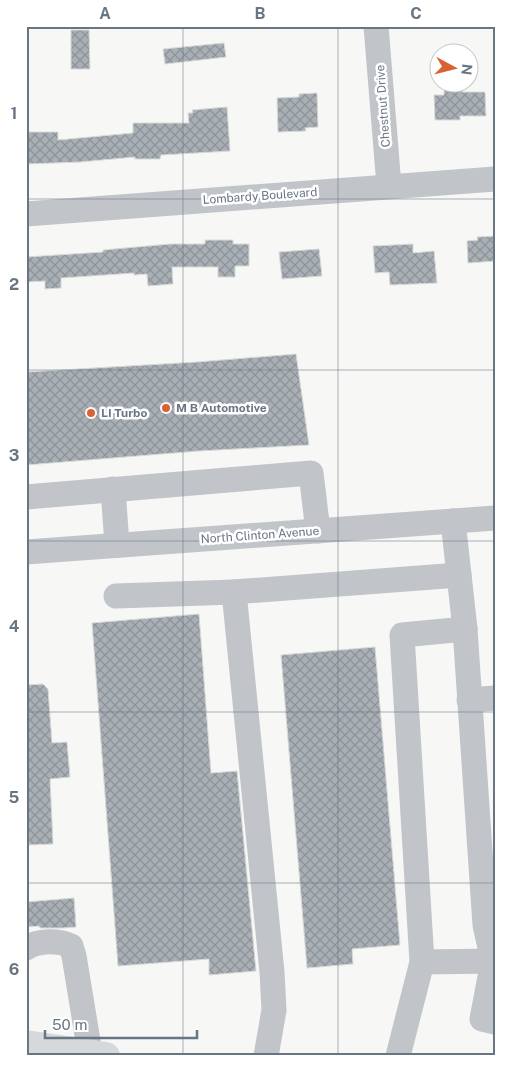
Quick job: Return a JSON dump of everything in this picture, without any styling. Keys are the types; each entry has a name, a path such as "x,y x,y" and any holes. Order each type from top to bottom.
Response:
{"main road":[{"path":"26,1044 98,1055"}],"street":[{"name":"Chestnut Drive","path":"376,26 389,186"},
{"name":"Lombardy Boulevard","path":"26,214 495,179"},
{"path":"26,497 312,473 318,531"},
{"path":"113,489 117,546"},
{"name":"North Clinton Avenue","path":"26,552 495,518"},
{"path":"453,521 465,629 486,925 494,961 482,1019 495,1022"},
{"path":"116,596 234,592 459,575"},
{"path":"234,592 272,972 274,1010 266,1056"},
{"path":"398,1056 422,962 402,635 465,629"},
{"path":"469,700 495,698"},
{"path":"26,948 34,943 62,942 71,946 98,1055"},
{"path":"422,962 494,961"}],"building":[{"path":"71,30 89,30 90,69 71,69"},
{"path":"224,43 226,57 165,64 163,49"},
{"path":"444,92 485,92 486,116 460,116 460,120 435,120 434,95 444,95"},
{"path":"317,93 318,127 305,128 306,131 278,132 277,98 299,97 299,94"},
{"path":"227,107 230,151 161,155 160,159 135,159 135,157 26,164 26,132 58,132 58,140 133,133 133,123 189,123 188,113 193,113 192,110"},
{"path":"495,236 495,261 468,263 467,241 478,240 477,237"},
{"path":"205,240 233,240 233,244 249,244 249,266 235,266 235,277 218,277 218,267 172,267 173,284 148,286 147,274 134,275 134,273 61,278 61,288 45,289 45,281 26,282 26,257 103,252 103,250 170,244 205,244"},
{"path":"413,244 413,253 434,251 437,283 390,285 389,272 375,273 373,246"},
{"path":"319,249 322,276 282,279 279,252"},
{"path":"296,354 309,445 199,451 26,465 26,372"},
{"path":"199,614 211,773 237,771 256,971 209,975 209,959 118,966 92,623"},
{"path":"375,647 400,945 352,949 353,964 307,968 281,655"},
{"path":"43,684 48,689 52,743 67,742 70,777 50,779 53,844 29,845 26,792 26,685"},
{"path":"74,898 76,927 26,927 26,902"}],"place":[{"name":"M B Automotive","path":"166,408"},
{"name":"LI Turbo","path":"91,413"}]}
